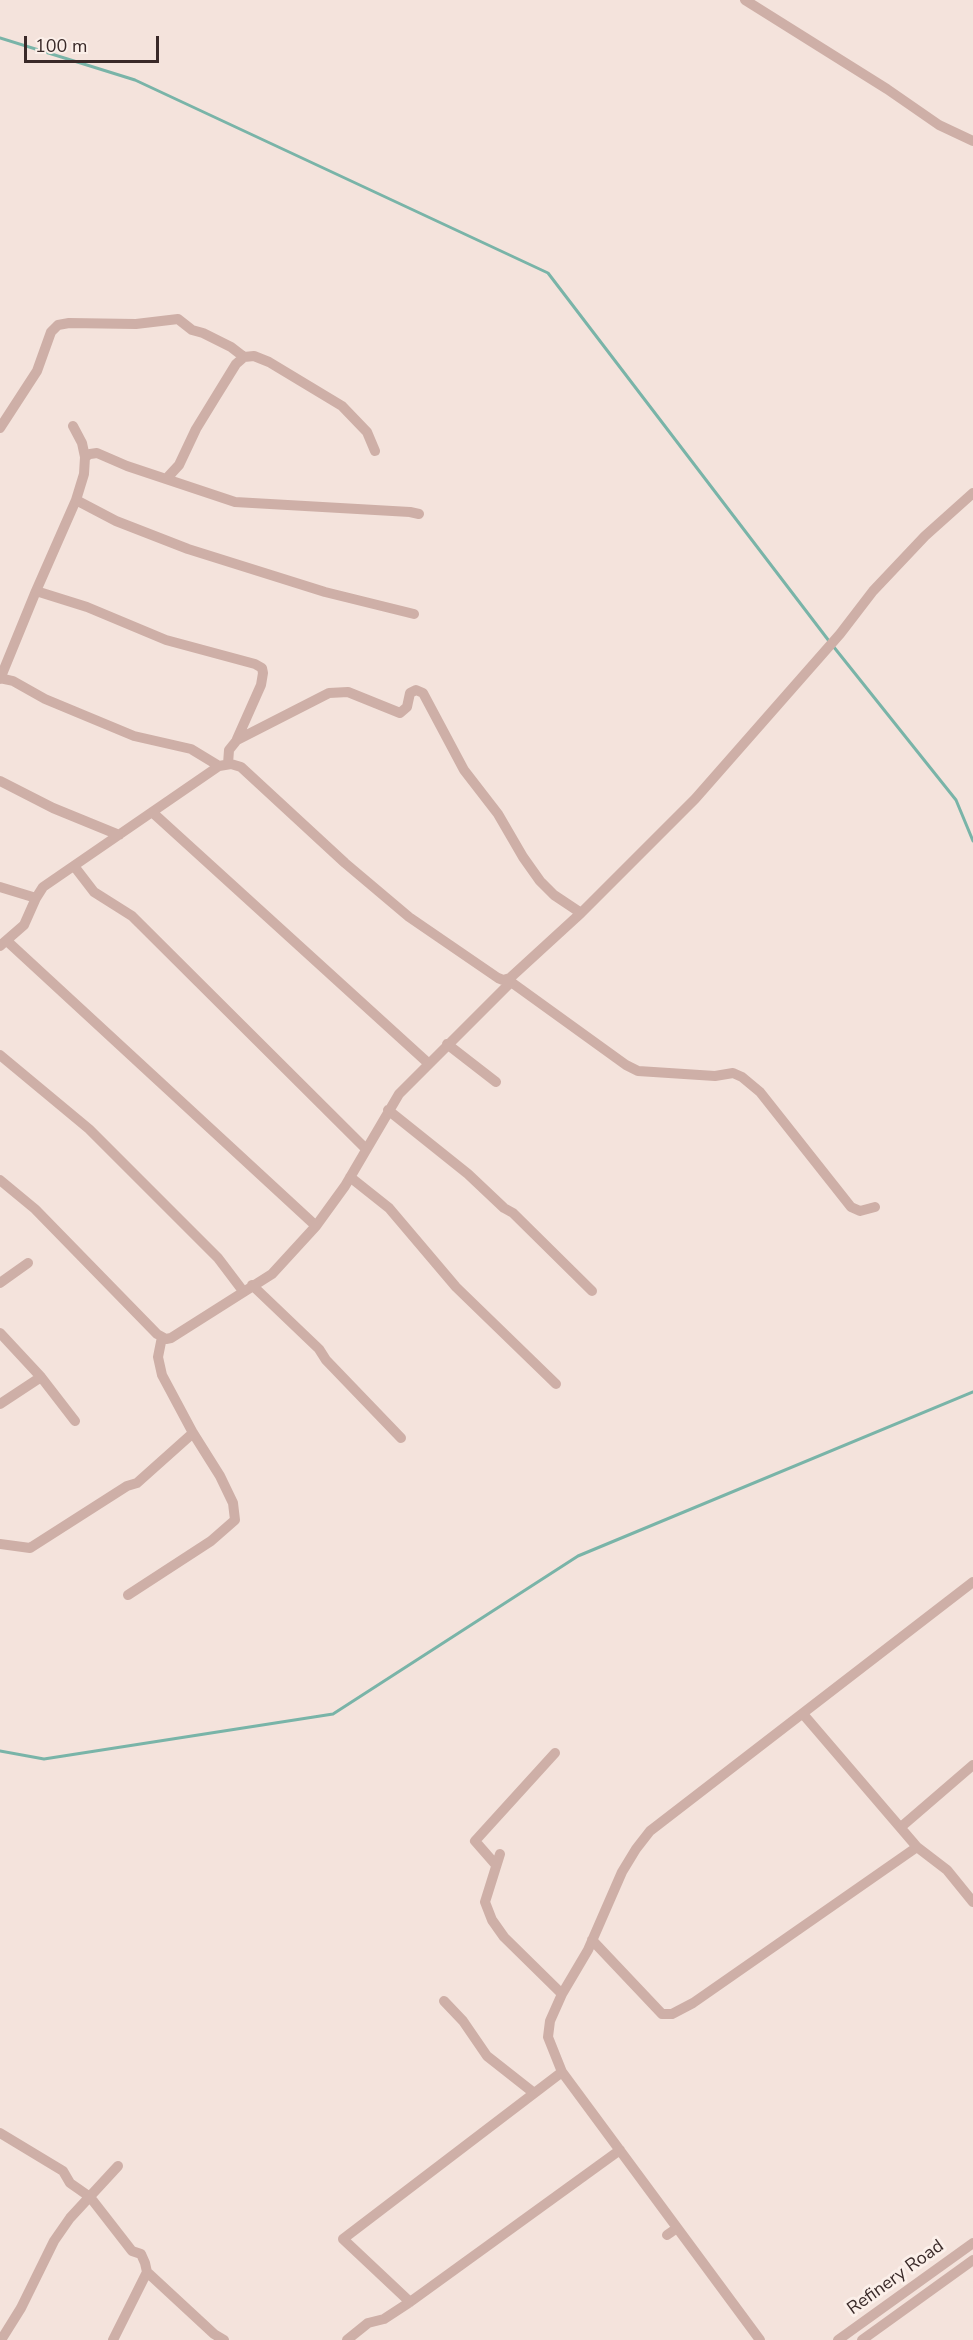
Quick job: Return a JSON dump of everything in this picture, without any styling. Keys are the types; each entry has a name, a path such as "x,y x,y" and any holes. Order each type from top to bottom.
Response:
{"street":[{"path":"745,0 887,89 939,125 973,141"},
{"path":"0,428 37,371 51,332 58,325 69,323 136,324 178,319 192,330 231,347 244,357"},
{"path":"166,478 179,465 196,429 236,364 244,357 254,356 269,362 342,406 367,432 375,451"},
{"path":"73,426 82,443 85,457 84,474 76,500 0,679 13,681 45,699 134,736 191,749 223,765 241,767 345,863 409,917 498,978 510,980 626,1065 638,1071 715,1076 733,1073 742,1077 760,1092 851,1207 860,1211 875,1207"},
{"path":"85,457 97,453 127,466 235,502 419,514"},
{"path":"0,1179 35,1209 162,1337 171,1338 272,1274 316,1226 350,1177 399,1094 510,980 695,799 840,634 873,591 925,536 973,493"},
{"path":"76,500 116,521 188,549 325,592 414,614"},
{"path":"36,591 87,607 166,640 255,664 262,668 261,685 237,740 229,750 223,765 43,888 36,897 24,925 3,944 316,1226"},
{"path":"237,740 330,693 348,692 400,713 407,707 410,693 416,690 423,693 464,770 498,814 529,865 554,895 581,913"},
{"path":"0,781 119,835"},
{"path":"152,812 428,1063"},
{"path":"74,866 94,892 132,916 366,1149"},
{"path":"0,887 36,897"},
{"path":"447,1044 496,1082"},
{"path":"0,1055 89,1129 248,1288 319,1349 326,1360 401,1438"},
{"path":"388,1110 468,1174 504,1208 513,1213 592,1291"},
{"path":"350,1177 389,1208 456,1287 556,1384"},
{"path":"0,1283 28,1263"},
{"path":"0,1333 41,1377 75,1421"},
{"path":"128,1595 211,1541 235,1520 233,1503 220,1476 193,1433 162,1375 158,1358 162,1337"},
{"path":"0,1404 41,1377"},
{"path":"0,1544 30,1548 127,1486 137,1483 193,1433"},
{"path":"760,2340 562,2072 548,2037 550,2021 592,1940 622,1872 650,1831 973,1582"},
{"path":"803,1714 917,1847 947,1870 973,1902"},
{"path":"555,1753 475,1841 498,1860 485,1902 492,1920 504,1937 562,1994"},
{"path":"901,1827 973,1765"},
{"path":"592,1940 662,2014 672,2014 693,2002 917,1847"},
{"path":"444,2001 463,2021 487,2056 534,2093"},
{"path":"410,2302 343,2239 562,2072"},
{"path":"0,2133 63,2171 70,2183 90,2197 132,2251 141,2254 146,2263 147,2272 113,2340"},
{"path":"347,2340 368,2324 384,2319 410,2302 620,2150"},
{"path":"1,2340 21,2308 54,2241 70,2218 118,2166"},
{"path":"667,2235 677,2228"},
{"name":"Refinery Road","path":"838,2340 973,2243"},
{"name":"Refinery Road","path":"862,2340 973,2260"},
{"path":"147,2272 212,2337 224,2340"}],"waterway":[{"path":"0,38 135,80 548,273 829,641"},
{"path":"833,646 956,800 973,841"},
{"path":"0,1751 44,1759 333,1714 578,1556 973,1392"}]}
